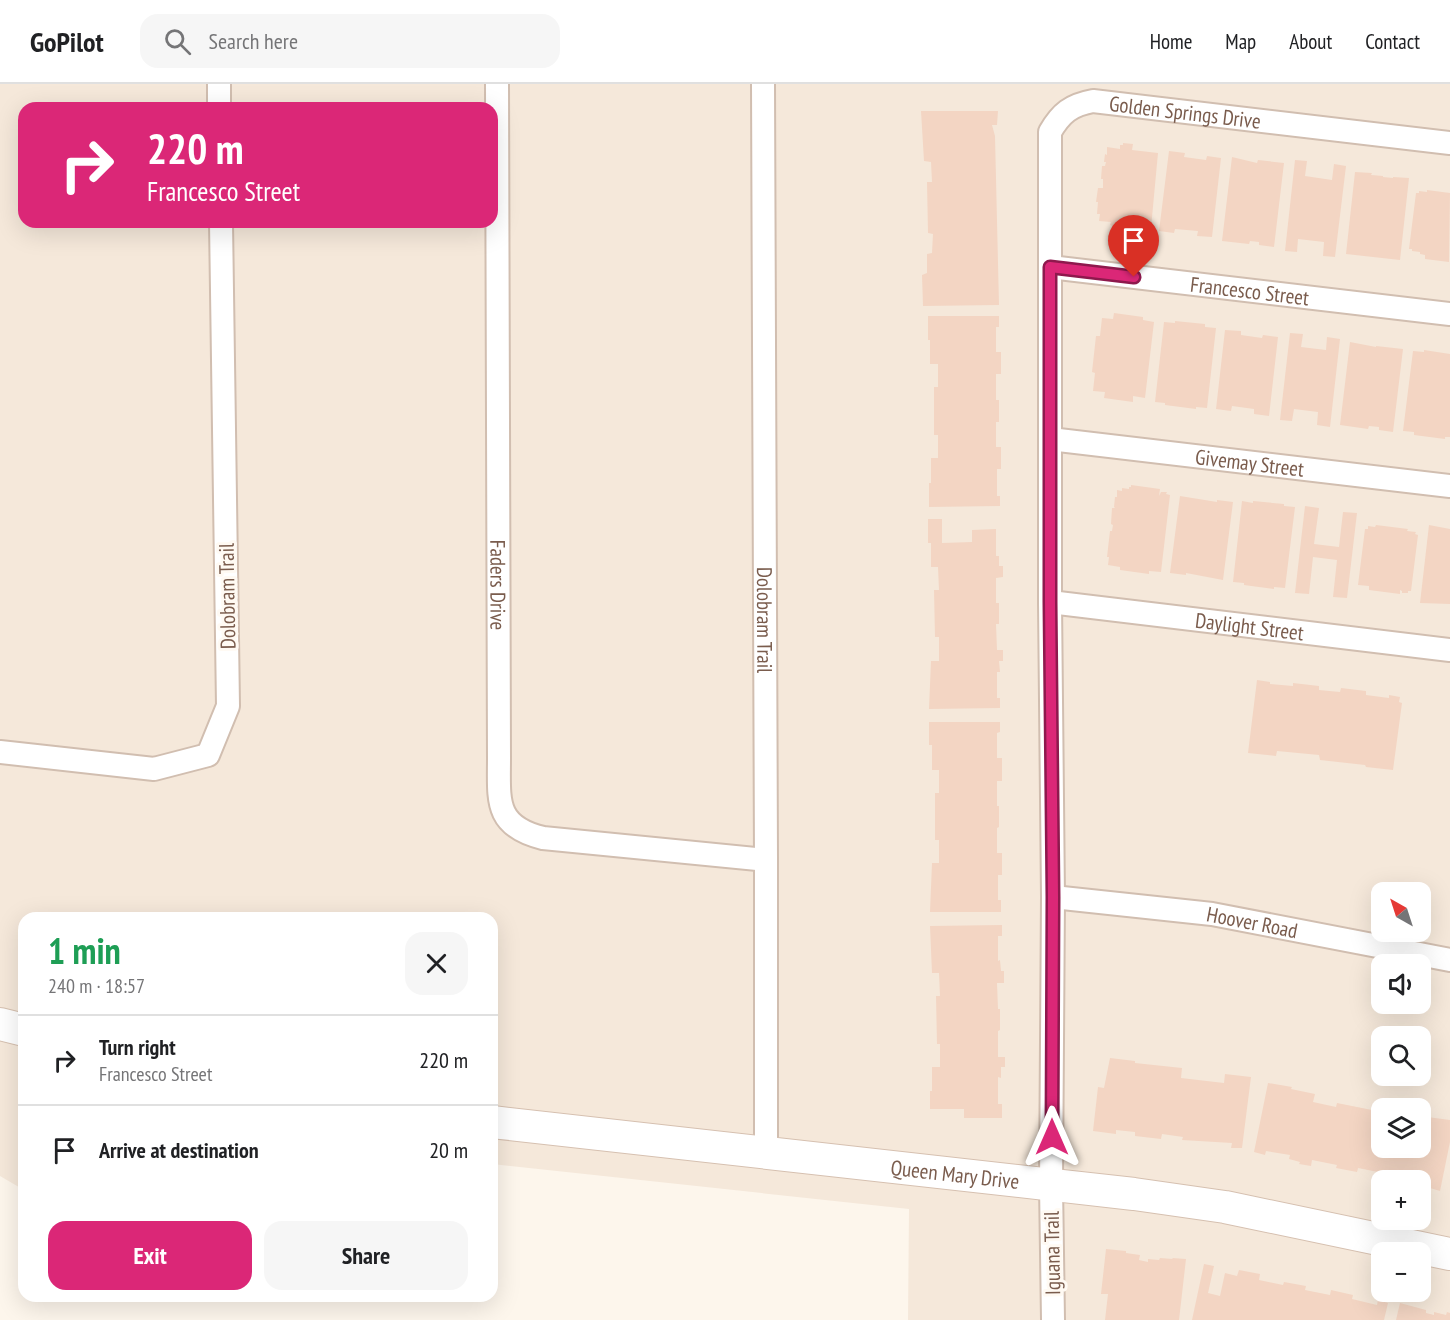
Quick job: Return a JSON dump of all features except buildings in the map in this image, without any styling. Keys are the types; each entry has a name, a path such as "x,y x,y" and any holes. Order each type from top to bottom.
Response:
{"street":[{"path":"219,84 219,102"},
{"name":"Faders Drive","path":"497,84 497,102"},
{"name":"Dolobram Trail","path":"763,84 766,1154"},
{"name":"Golden Springs Drive","path":"1051,1185 1053,897 1050,602 1050,132 1065,112 1080,104 1093,101 1450,143"},
{"name":"Dolobram Trail","path":"0,752 154,769 208,755 228,706 221,228"},
{"name":"Faders Drive","path":"497,228 499,796 503,813 514,826 528,834 543,838 766,860"},
{"name":"Francesco Street","path":"1050,267 1450,314"},
{"name":"Givemay Street","path":"1050,439 1450,486"},
{"name":"Daylight Street","path":"1050,602 1450,650"},
{"name":"Hoover Road","path":"1053,897 1212,914 1450,960"},
{"path":"0,1024 18,1028"},
{"name":"Queen Mary Drive","path":"498,1123 1134,1194 1225,1207 1450,1254"},
{"name":"Iguana Trail","path":"1051,1185 1053,1320"}],"shaded area":[{"path":"0,84 1450,84 1450,1320 908,1320 909,1209 498,1165 498,912 18,912 18,1186 0,1176"}],"route":[{"path":"1052,1137 1050,267 1134,277"}]}
